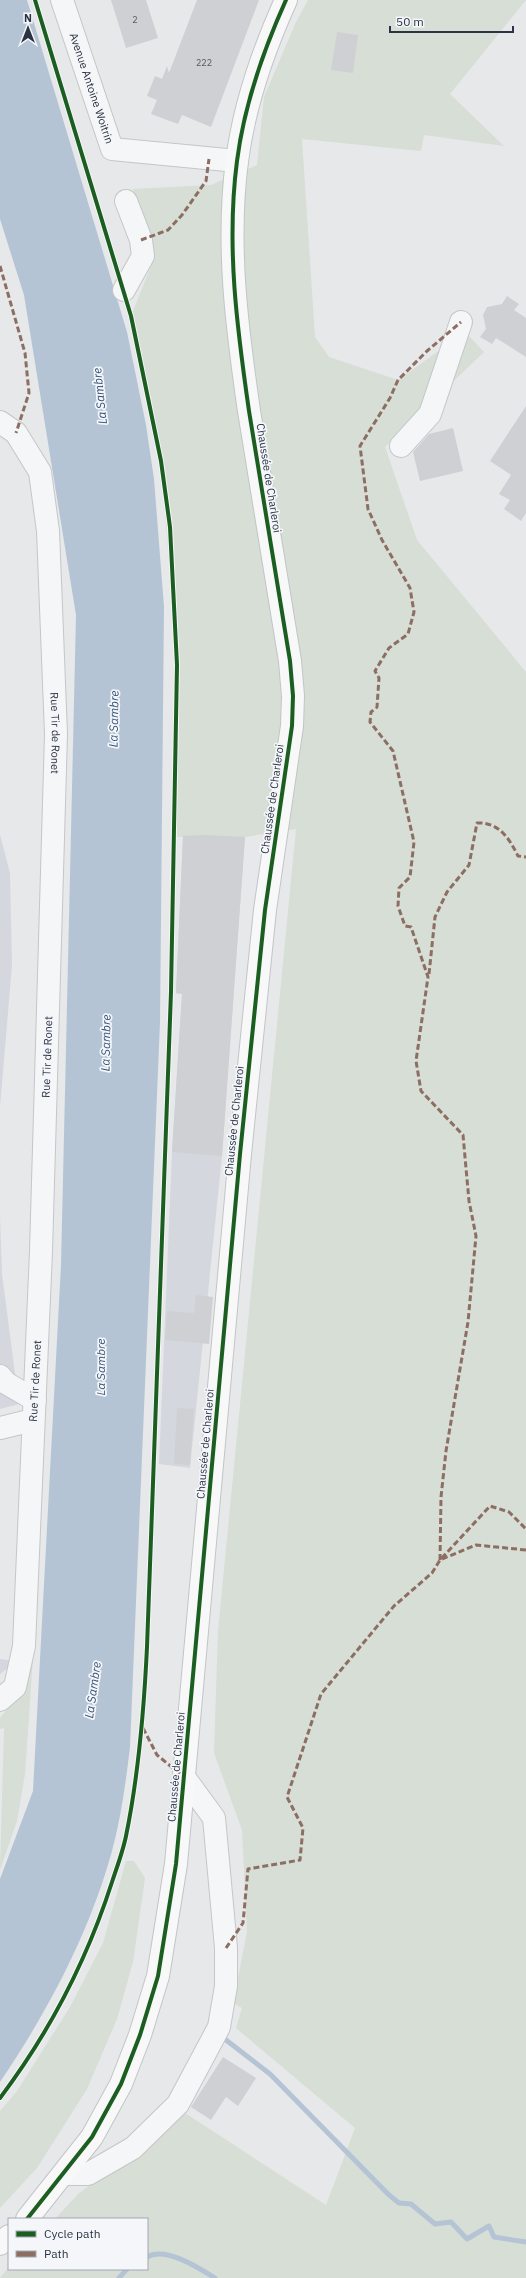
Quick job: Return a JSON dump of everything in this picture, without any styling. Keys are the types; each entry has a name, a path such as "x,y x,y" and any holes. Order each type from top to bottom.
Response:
{"main road":[{"name":"Chaussée de Charleroi","path":"28,2218 92,2137 121,2084 140,2035 154,1991 167,1929 184,1777 242,1131 265,910 292,726 293,696 290,661 254,441 236,318 233,245 237,161 260,64 286,0"},
{"path":"0,2244 8,2237"}],"street":[{"name":"Avenue Antoine Woitrin","path":"62,0 112,149 237,161"},
{"path":"124,290 143,256 141,240 126,201"},
{"path":"401,446 430,414 461,322"},
{"name":"Rue Tir de Ronet","path":"0,422 16,433 40,472 48,530 56,734 34,1410 24,1646 15,1687 0,1700"},
{"path":"0,1376 34,1410 0,1428"},
{"path":"64,2174 88,2174 133,2148 178,2104 219,2027 226,1986 226,1948 214,1818 184,1777"}],"shaded area":[{"path":"308,0 526,0 450,94 504,146 424,135 421,151 302,139 315,337 329,357 398,380 465,332 484,352 385,447 417,540 526,672 526,2278 0,2278 8,2268 8,2270 148,2270 148,2218 56,2218 78,2194 185,2113 326,2205 355,2128 236,2028 242,2008 233,2003 247,1932 242,1830 214,1753 218,1631 296,829 245,837 173,837 177,665 161,461 131,316 155,256 133,189 211,185 257,165 264,97 296,22"},
{"path":"0,835 10,873 12,965 0,1107"},
{"path":"183,836 245,837 222,1156 190,1468 159,1464 172,1152 182,994 176,993"},
{"path":"0,1215 2,1274 19,1404 0,1409"},
{"path":"33,1658 25,1774 17,1821 0,1870 4,1728 0,1729 0,1718 21,1692"},
{"path":"0,1659 17,1661 0,1674"},
{"path":"126,1861 134,1861 145,1878 133,1962 117,2019 87,2089 37,2168 0,2208 0,2111 17,2091 70,2007 103,1943"}],"water":[{"name":"La Sambre","path":"0,0 27,0 127,332 146,425 154,479 164,607 160,1022 130,1747 118,1826 103,1882 92,1912 65,1971 35,2028 0,2082 0,1879 33,1791 61,1265 76,615 24,295 0,219"}],"building":[{"path":"111,0 146,0 158,38 126,48"},
{"path":"197,0 259,0 211,127 182,115 178,124 151,114 157,100 147,96 155,76 162,79 167,66 169,73"},
{"path":"337,32 358,35 353,73 331,70"},
{"path":"507,296 519,304 514,310 526,318 526,357 496,338 492,344 480,337 486,329 483,315 487,307 502,304"},
{"path":"526,406 526,513 521,521 504,509 510,500 499,494 511,475 490,461"},
{"path":"453,428 463,471 420,481 413,452 429,434"},
{"path":"203,835 245,837 222,1156 172,1152 182,994 176,993 183,836"},
{"path":"196,1295 213,1297 209,1344 165,1340 167,1311 194,1313"},
{"path":"177,1408 194,1409 190,1465 174,1464"},
{"path":"223,2057 256,2078 238,2106 226,2097 211,2120 191,2107"}],"waterway":[{"path":"226,2040 270,2074 389,2195 399,2203 411,2204 435,2224 451,2222 467,2239 489,2226 494,2237 526,2242"},
{"path":"148,2257 154,2254 172,2256 191,2264 215,2278"},
{"path":"119,2278 126,2270"}],"marked path":[{"path":"141,240 168,230 182,215 206,181 209,159"},
{"path":"0,266 25,353 29,393 16,433"},
{"path":"440,1560 441,1497 446,1451 468,1322 476,1236 469,1201 463,1135 421,1091 416,1061 428,977 411,927 405,926 398,906 399,888 410,877 414,842 393,751 370,722 371,712 377,707 379,678 375,671 389,648 408,634 414,612 410,588 382,540 368,509 360,446 390,398 398,380 427,351 461,322"},
{"path":"429,974 435,917 447,892 469,865 477,823 485,823 497,828 507,837 518,856 526,857"},
{"path":"226,1948 243,1923 248,1869 300,1860 303,1828 287,1797 321,1694 394,1606 432,1573 440,1560 490,1506 509,1512 526,1529"},
{"path":"442,1559 476,1545 526,1550"},
{"path":"143,1728 157,1755 184,1777"}],"cycle path":[{"path":"0,2098 35,2048 50,2022 65,1995 91,1940 118,1865 126,1836 138,1765 147,1647 171,992 177,665 170,527 161,461 131,316 35,0"},
{"path":"28,2218 92,2137 121,2084 140,2035 158,1976 176,1864 240,1154 265,910 292,726 293,696 290,661 245,380 237,318 233,255 234,192 237,161 244,120 262,59 286,0"}]}
